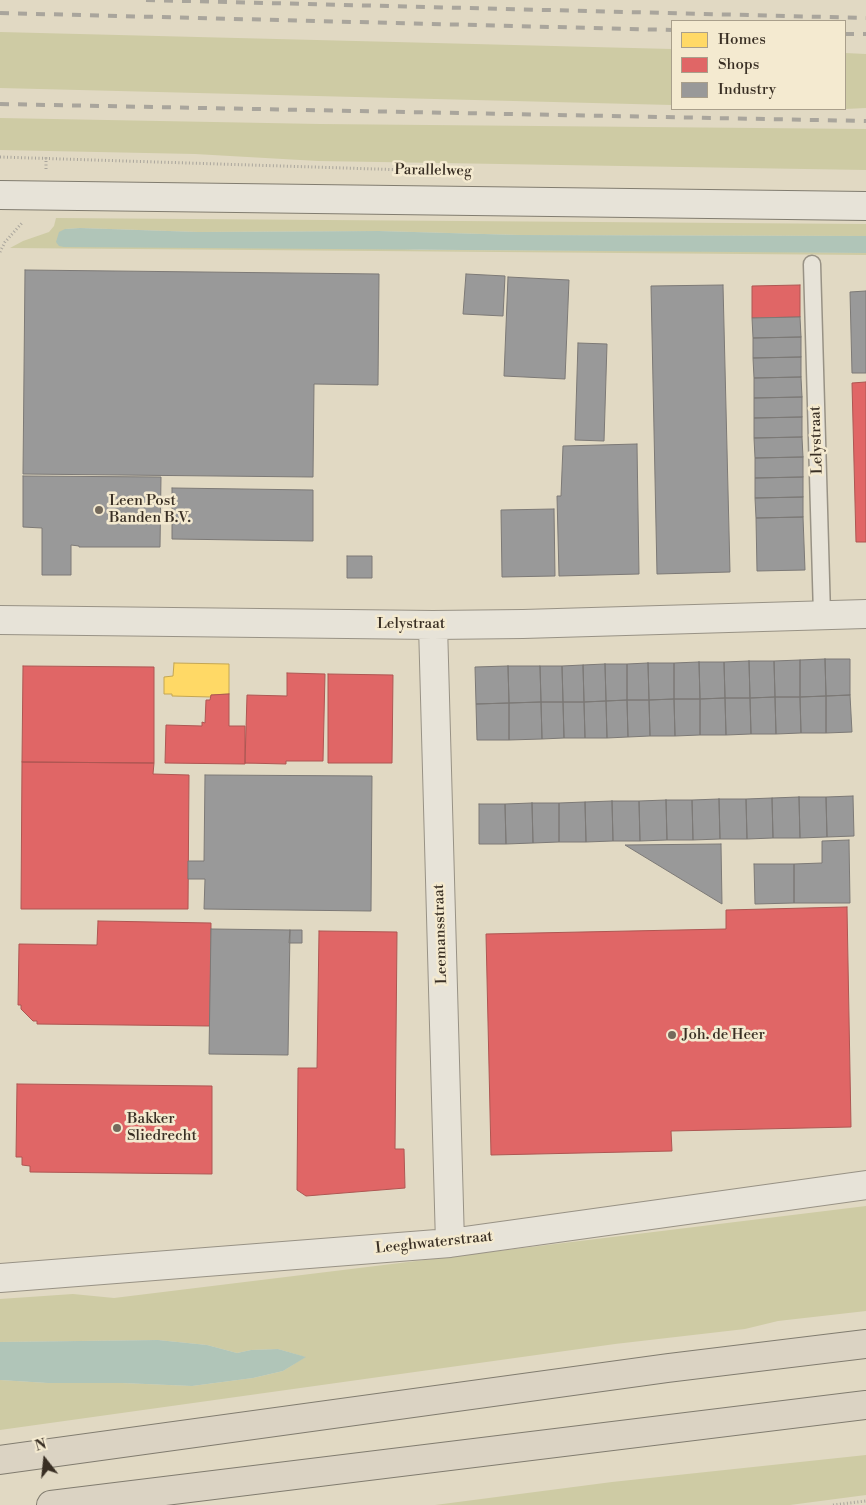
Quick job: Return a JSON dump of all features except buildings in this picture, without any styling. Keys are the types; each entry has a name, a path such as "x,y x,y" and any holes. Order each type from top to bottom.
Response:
{"highway":[{"path":"0,1460 668,1368 866,1344"},
{"path":"51,1505 866,1405"}],"street":[{"name":"Parallelweg","path":"0,196 866,206"},
{"name":"Lelystraat","path":"0,620 433,625 866,614"},
{"name":"Leemansstraat","path":"433,625 450,1243"},
{"name":"Leeghwaterstraat","path":"0,1278 450,1243 866,1185"}],"lane":[{"name":"Lelystraat","path":"812,264 822,615"}],"path":[{"name":"Parallelweg","path":"0,157 441,171"},
{"path":"834,1505 866,1500"}],"shaded area":[{"path":"0,32 671,49 671,105 0,88"},
{"path":"846,53 866,54 866,108 846,109"},
{"path":"0,118 320,124 866,129 866,170 318,161 195,154 0,150"},
{"path":"56,218 866,224 866,236 519,235 379,231 198,232 65,229 420,250 698,251 866,253 866,255 10,248 23,241 49,232 54,226"},
{"path":"65,229 198,232 379,231 519,235 866,236 866,253 64,247 59,246 56,242 59,232"},
{"path":"866,1206 866,1311 778,1321 745,1329 615,1344 0,1430 0,1380 192,1386 253,1378 283,1371 305,1357 278,1349 251,1350 237,1353 207,1345 158,1340 0,1342 0,1299 73,1294 114,1298"},
{"path":"158,1340 207,1345 237,1353 251,1350 278,1349 306,1357 283,1371 253,1378 192,1386 0,1380 0,1342"},
{"path":"866,1455 866,1495 790,1505 435,1505 612,1482"}],"railway":[{"path":"146,0 866,18"},
{"path":"0,13 671,30"},
{"path":"846,34 866,34"},
{"path":"0,104 866,121"}],"place":[{"name":"Leen Post Banden B.V.","path":"99,510"},
{"name":"Joh. de Heer","path":"672,1035"},
{"name":"Bakker Sliedrecht","path":"117,1128"}]}
